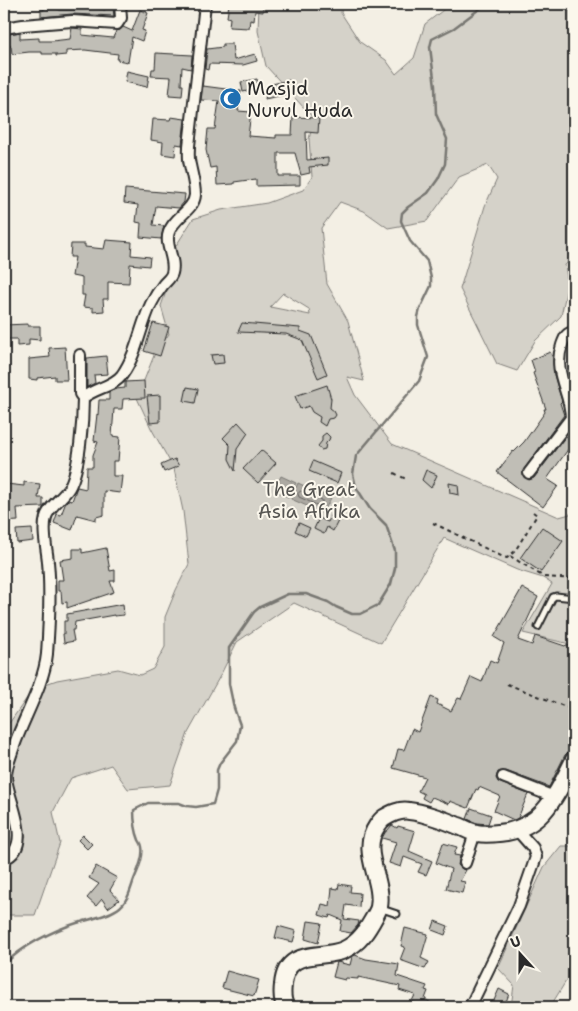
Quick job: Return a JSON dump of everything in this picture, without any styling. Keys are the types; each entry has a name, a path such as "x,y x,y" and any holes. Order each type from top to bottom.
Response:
{"main road":[{"path":"286,1007 282,993 283,980 286,970 292,962 308,955 345,950 362,936 379,908 378,887 372,865 369,842 372,833 382,819 395,812 408,810 454,824 475,833 492,834 517,830 523,828 542,813 554,797 574,760"}],"street":[{"path":"4,28 72,21 117,24 121,18 120,4"},
{"path":"83,398 90,392 109,384 122,375 151,304 163,284 172,275 173,263 168,234 171,226 192,205 195,198 193,177 189,163 189,146 205,4"},
{"path":"530,473 571,418 558,360 565,336 570,332 574,332"},
{"path":"4,859 10,856 16,849 18,833 18,821 6,777 7,766 39,685 47,656 48,564 44,525 46,515 70,487 79,450 83,422 83,398 80,394 80,355"},
{"path":"503,777 554,797"},
{"path":"470,1007 518,906 536,857 533,848 517,830"},
{"path":"465,863 475,833"}],"lane":[{"path":"538,627 553,597 574,598"},
{"path":"379,908 397,914"}],"path":[{"path":"394,473 406,479"},
{"path":"433,523 503,557 510,556 515,551 537,515 533,512"},
{"path":"510,556 544,577 574,579"},
{"path":"506,684 574,710"}],"green space":[{"name":"The Great Asia Afrika","path":"259,4 342,4 341,13 360,42 386,60 396,74 414,58 425,24 451,4 574,4 574,257 565,265 568,284 561,316 535,341 517,371 497,364 460,289 485,206 497,179 488,165 459,177 427,221 388,228 364,211 340,202 321,228 327,284 348,321 364,381 347,377 355,395 392,444 559,517 574,513 574,645 523,633 552,584 543,578 517,570 444,538 381,643 294,603 237,642 188,733 170,785 128,789 111,765 71,778 53,812 60,843 35,915 4,915 4,859 12,855 26,836 7,810 13,778 7,761 4,761 4,725 10,722 34,688 57,680 118,669 140,675 153,669 165,647 165,617 189,564 183,511 174,469 137,398 155,353 169,334 161,306 168,286 172,252 193,219 221,210 267,203 303,190 312,177 309,139 314,119 266,66 258,31","holes":["283,293 309,309 310,315 270,307"]},
{"path":"561,846 574,846 574,979 566,981 550,1007 511,1007 514,985 498,968 544,867"}],"water":[{"path":"281,476 296,483 288,497 274,490"},
{"path":"298,483 331,498 323,513 291,499"}],"building":[{"path":"43,4 57,4 57,9 60,10 76,10 77,4 86,4 86,6 105,10 106,6 113,8 114,16 72,14 41,17 41,10 44,10"},
{"path":"229,4 263,4 263,12 255,11 254,21 250,20 249,28 229,27 230,18 227,17"},
{"path":"140,10 148,13 142,30 145,31 142,41 132,37 128,62 117,60 118,54 85,50 66,51 66,55 56,56 56,54 42,54 42,52 12,54 11,46 4,46 4,35 20,32 20,39 39,38 39,41 52,41 70,39 72,28 82,29 82,35 113,38 116,31 123,27 132,31"},
{"path":"223,44 232,44 234,60 255,54 257,61 243,65 209,64 208,70 205,69 207,49 223,47"},
{"path":"156,53 192,55 191,69 182,67 182,96 169,95 171,77 151,76 152,69 155,69"},
{"path":"127,71 149,76 147,87 125,82"},
{"path":"257,79 259,88 243,92 241,82"},
{"path":"289,80 292,93 265,99 268,85"},
{"path":"203,86 241,91 238,111 251,112 248,136 276,138 276,135 292,135 293,117 319,118 318,133 306,132 307,160 328,158 328,165 309,167 310,173 301,175 295,153 278,153 278,176 300,176 300,185 256,186 256,179 234,182 234,184 217,185 216,167 210,168 206,150 208,129 215,129 219,101 201,100"},
{"path":"171,117 185,119 182,145 176,144 175,156 162,154 163,142 151,140 153,119 170,120"},
{"path":"125,189 185,194 184,202 179,208 156,206 153,225 164,226 161,239 140,237 141,223 136,222 138,205 124,203"},
{"path":"106,240 132,242 131,255 150,257 149,266 130,264 129,283 108,282 108,299 103,299 104,311 93,312 93,308 83,307 85,295 82,295 82,278 72,276 75,257 70,257 71,244 85,244 85,247 104,249"},
{"path":"153,323 169,327 160,356 144,351"},
{"path":"242,323 300,328 300,331 311,335 327,374 318,378 302,340 286,334 238,332"},
{"path":"28,324 28,326 40,326 40,340 29,339 29,345 17,346 17,339 4,339 4,325"},
{"path":"65,347 67,380 55,380 55,376 37,378 37,380 29,379 29,359 50,357 49,348"},
{"path":"550,352 553,358 554,375 564,415 524,469 523,476 529,480 534,478 566,436 574,441 547,479 558,486 543,507 497,472 513,451 524,442 545,412 544,409 546,409 533,373 535,372 531,360"},
{"path":"223,354 224,363 213,364 211,355"},
{"path":"106,356 108,374 94,375 95,383 87,387 87,358"},
{"path":"144,381 145,398 123,399 122,409 114,409 112,436 120,437 118,461 113,461 113,476 122,476 120,493 104,491 104,515 96,517 96,520 77,515 72,530 54,523 57,514 61,515 66,502 68,500 72,501 77,487 86,489 87,467 93,467 93,455 98,442 94,441 99,400 109,400 109,392 125,388 125,382"},
{"path":"327,385 331,399 330,408 336,415 334,418 328,419 325,426 319,422 320,417 312,412 309,406 300,409 295,396"},
{"path":"187,387 198,389 195,403 184,401"},
{"path":"160,395 160,422 150,423 147,396"},
{"path":"238,422 248,433 237,449 235,471 229,459 230,445 223,438"},
{"path":"326,433 330,437 325,449 321,450 318,446 322,441 322,436"},
{"path":"261,450 276,463 258,483 243,469"},
{"path":"175,459 179,466 164,472 161,465"},
{"path":"313,461 341,473 337,483 309,471"},
{"path":"426,470 437,475 431,488 422,480"},
{"path":"24,482 40,484 38,498 43,498 43,507 17,508 18,521 4,522 6,484 24,486"},
{"path":"449,483 458,485 459,495 450,493"},
{"path":"335,508 343,511 333,531 327,527 324,534 314,529 319,518 328,522"},
{"path":"299,523 310,528 306,536 295,531"},
{"path":"542,527 563,541 541,572 520,558"},
{"path":"32,529 33,541 17,543 16,530"},
{"path":"106,548 110,571 115,570 115,581 110,581 114,592 67,608 67,602 62,603 61,591 58,591 58,580 63,580 60,560 73,558 73,549 82,549 82,553"},
{"path":"522,588 538,597 518,640 532,645 535,636 574,647 574,704 570,713 574,714 574,750 569,751 565,755 549,787 506,771 498,772 496,778 498,782 528,794 518,818 514,820 494,811 500,796 479,787 478,790 476,789 468,808 450,801 449,804 432,797 429,802 422,798 424,794 418,791 425,777 393,768 398,749 404,750 412,729 418,732 431,697 438,700 437,704 451,711 458,698 461,699 471,677 482,682 490,660 497,663 504,643 494,637"},
{"path":"123,604 124,615 75,622 74,630 72,630 74,641 64,643 64,621 67,621 67,614"},
{"path":"471,808 491,815 488,824 477,823 467,819"},
{"path":"392,825 397,828 398,826 415,831 409,851 432,861 426,875 418,872 422,864 404,857 401,867 389,863 396,842 382,838"},
{"path":"83,835 92,844 87,849 78,840"},
{"path":"443,843 457,847 454,855 460,856 458,865 466,870 460,881 465,882 462,893 446,889 451,869 436,863"},
{"path":"96,866 117,878 110,890 119,900 108,908 102,899 96,906 87,898 99,884 89,878"},
{"path":"339,884 351,886 350,892 360,893 359,907 346,905 344,919 359,921 351,933 340,931 342,920 330,915 329,918 319,915 322,904 330,906 332,888 338,889"},
{"path":"308,921 322,923 318,943 305,939"},
{"path":"435,921 448,926 445,935 432,930"},
{"path":"278,926 296,931 293,942 275,938"},
{"path":"405,928 428,934 421,958 429,962 425,969 400,960 405,947 401,946"},
{"path":"355,955 366,959 399,964 397,976 427,986 425,990 428,991 425,999 437,1007 413,1007 414,1002 412,1001 415,995 399,990 400,986 358,977 358,979 346,978 345,980 333,977 337,962 350,965 352,957"},
{"path":"227,971 259,980 254,996 222,988"},
{"path":"499,989 509,994 504,1007 492,1005"}],"waterway":[{"path":"4,965 19,952 48,935 68,926 110,913 126,901 140,866 142,854 142,845 136,829 134,810 148,803 179,803 196,807 213,804 217,790 217,770 220,763 237,741 240,725 229,684 229,648 254,612 260,607 288,594 306,594 352,614 360,614 378,605 391,584 395,568 395,551 386,525 370,509 356,487 353,474 356,456 419,381 428,357 418,325 418,317 431,286 431,278 427,261 410,241 401,221 402,213 428,193 438,179 445,164 447,139 436,114 435,86 430,47 432,39 454,28 486,4"}],"place":[{"name":"Masjid Nurul Huda","path":"231,99"}]}
